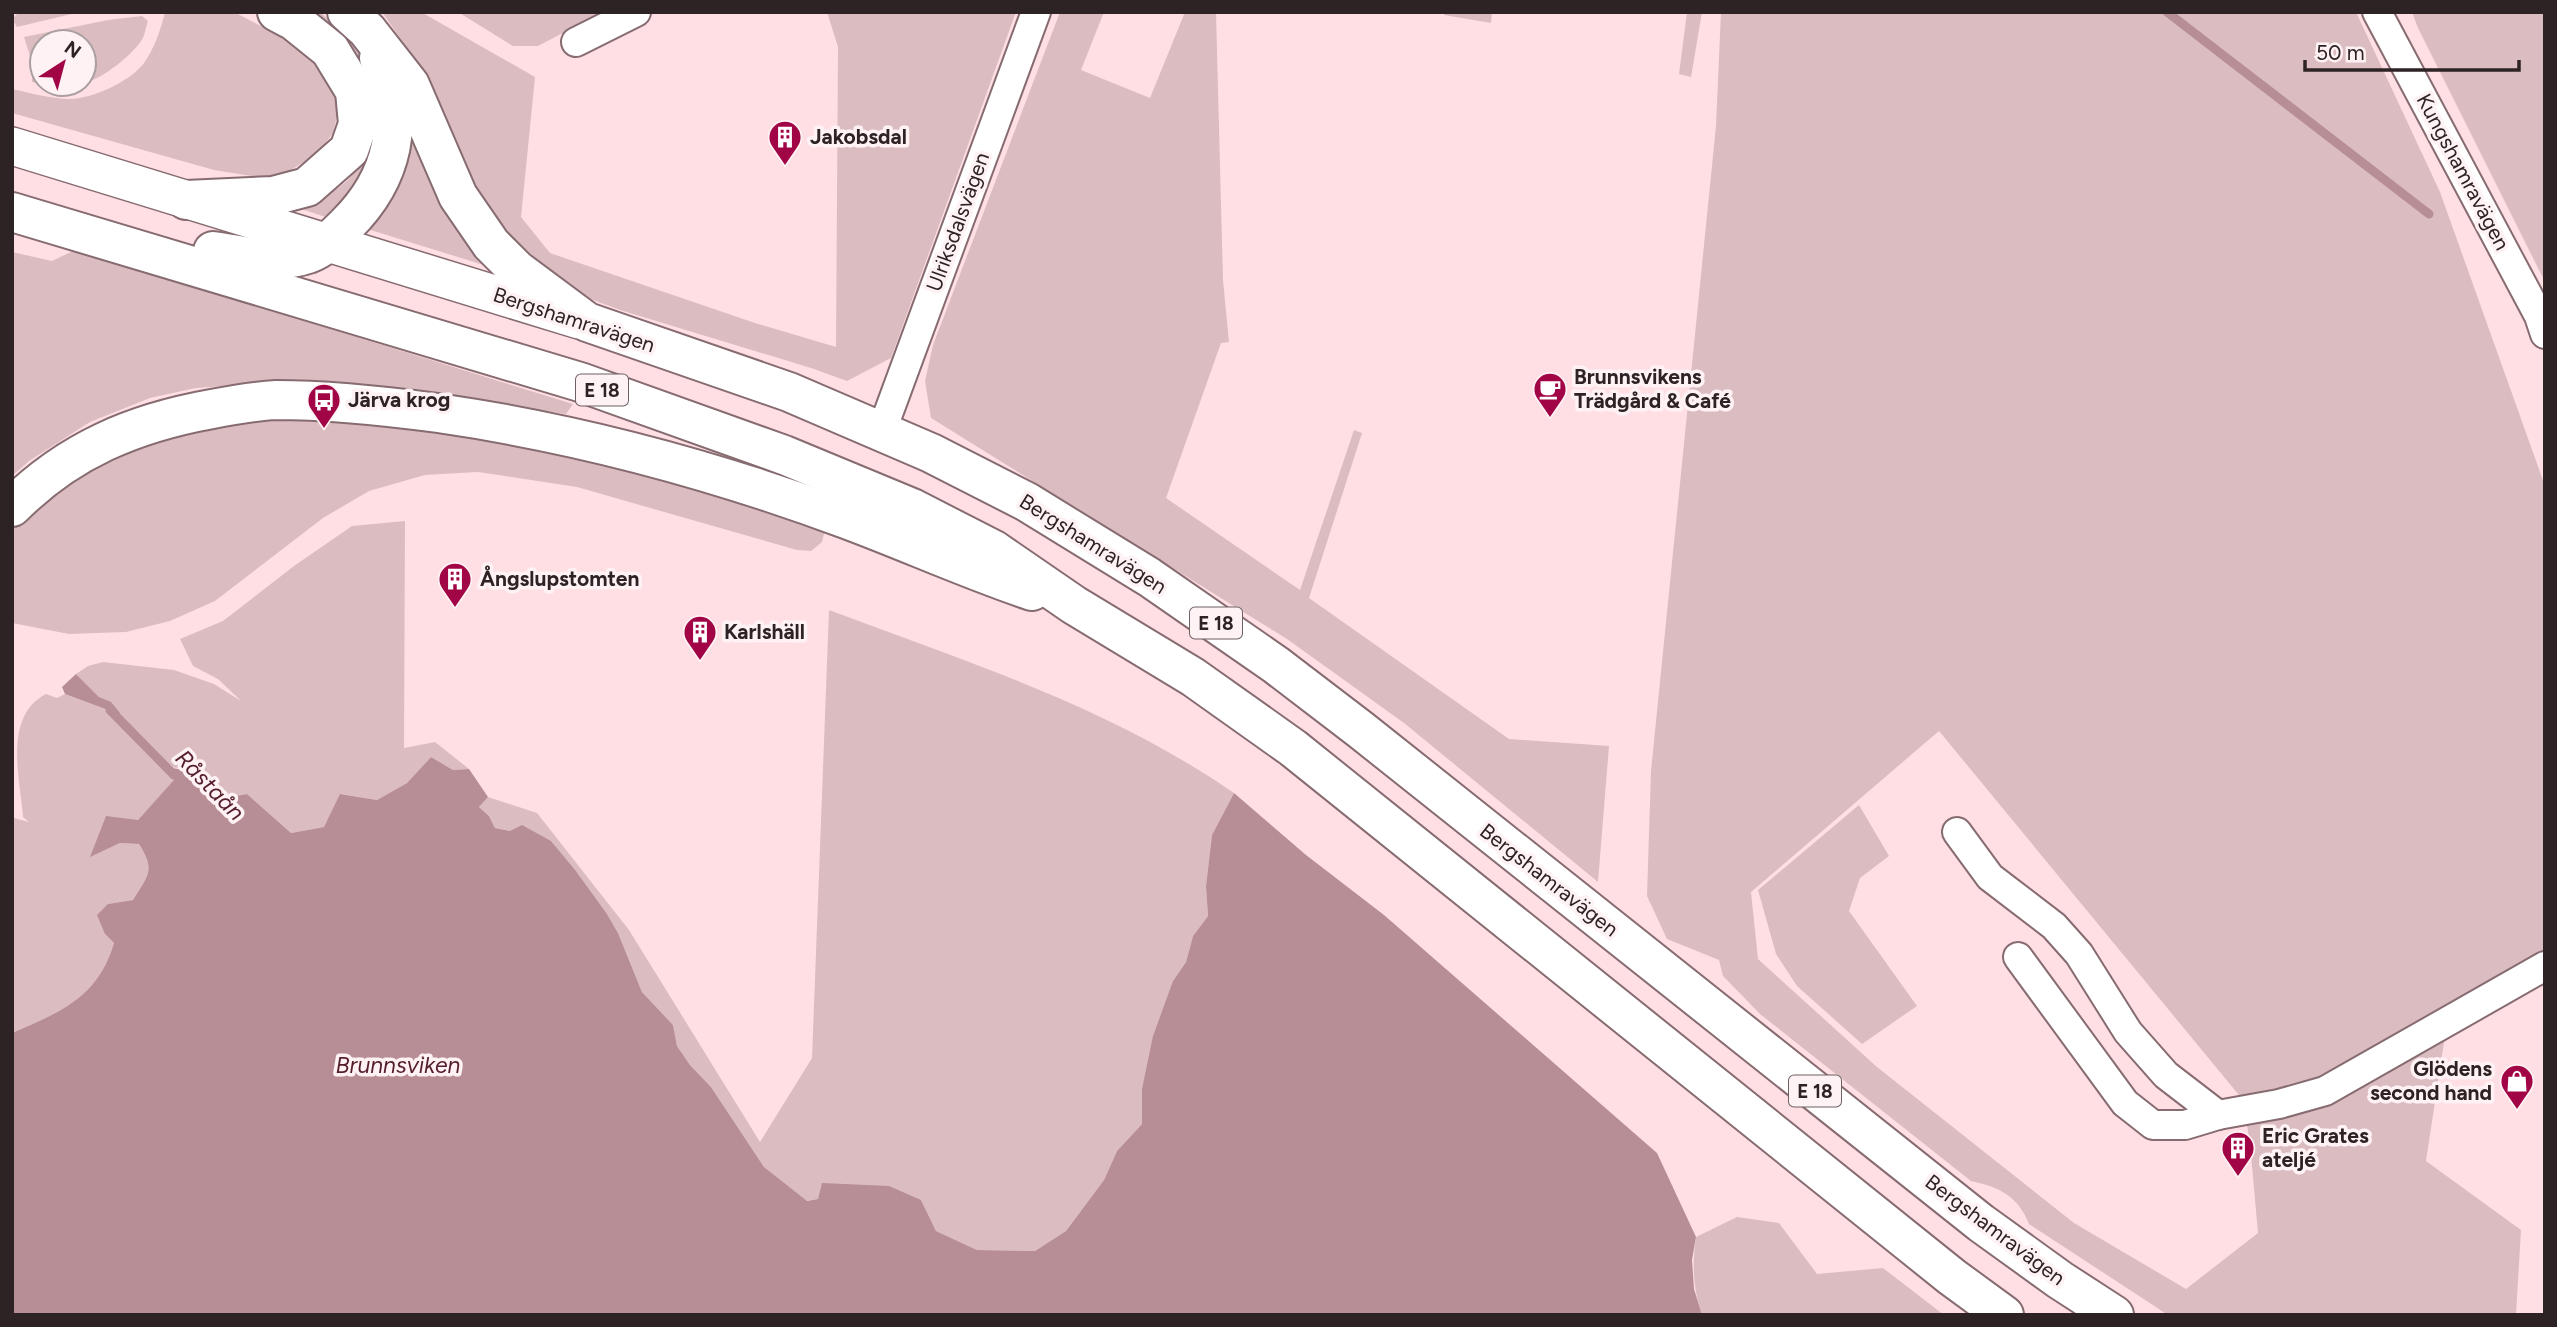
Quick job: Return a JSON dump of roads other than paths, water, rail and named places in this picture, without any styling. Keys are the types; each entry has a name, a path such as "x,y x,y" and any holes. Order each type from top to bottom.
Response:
{"highway":[{"path":"186,200 273,196 307,187 349,150 358,124 355,91 330,50 294,21 276,12"},
{"path":"103,239 227,253 263,260 308,254 327,244 374,192 388,163 394,133 383,66 357,21"},
{"name":"E 18","path":"357,21 410,85 458,196 491,244 517,270 587,322"},
{"name":"E 18","path":"12,212 580,382 784,455 912,508 994,550 1074,605 1193,677 1293,748 1952,1277 2004,1315"},
{"name":"Bergshamravägen","path":"587,322 789,392 931,453 1027,502 1149,577 1276,665 1981,1223 2114,1315"},
{"path":"12,507 32,487 89,448 128,430 170,416 275,400 377,405 506,423 723,478 845,519 984,576 1074,605"}],"main road":[{"name":"Bergshamravägen","path":"12,146 587,322"}],"street":[{"path":"576,42 636,12"},
{"name":"Ulriksdalsvägen","path":"881,433 1036,12"},
{"name":"Kungshamravägen","path":"2377,12 2533,304 2545,334"},
{"path":"1958,832 1990,877 2054,926 2079,954 2128,1032 2165,1075 2218,1115"},
{"path":"2018,957 2125,1103 2153,1125 2185,1125 2325,1091 2545,966"}],"water":[{"path":"76,674 99,697 111,702 120,713 116,718 108,710 65,694 62,687"},
{"name":"Brunnsviken","path":"431,757 453,770 469,769 488,797 479,807 489,816 495,828 510,831 522,825 551,841 575,870 618,933 642,992 673,1025 677,1046 690,1065 711,1087 764,1167 807,1201 818,1199 822,1183 889,1186 921,1200 936,1231 977,1250 1035,1251 1066,1231 1104,1180 1117,1151 1142,1124 1142,1089 1153,1036 1173,981 1186,962 1193,936 1208,916 1206,886 1212,835 1234,793 1306,855 1384,915 1657,1153 1696,1237 1692,1260 1694,1289 1702,1315 12,1315 12,1033 62,1010 88,990 107,962 114,943 105,934 97,915 108,904 133,900 146,878 149,867 139,844 120,843 90,857 106,816 138,820 174,780 167,767 178,769 189,764 205,770 227,798 247,794 291,833 324,827 340,794 377,800 407,783"}],"waterway":[{"path":"2167,12 2429,214"},
{"name":"Råstaån","path":"110,710 174,775"}],"place":[{"name":"Jakobsdal","path":"785,167"},
{"name":"Brunnsvikens Trädgård & Café","path":"1550,419"},
{"name":"Järva krog","path":"324,430"},
{"name":"Ångslupstomten","path":"455,609"},
{"name":"Karlshäll","path":"700,662"},
{"name":"Glödens second hand","path":"2517,1111"},
{"name":"Eric Grates ateljé","path":"2238,1178"}]}
